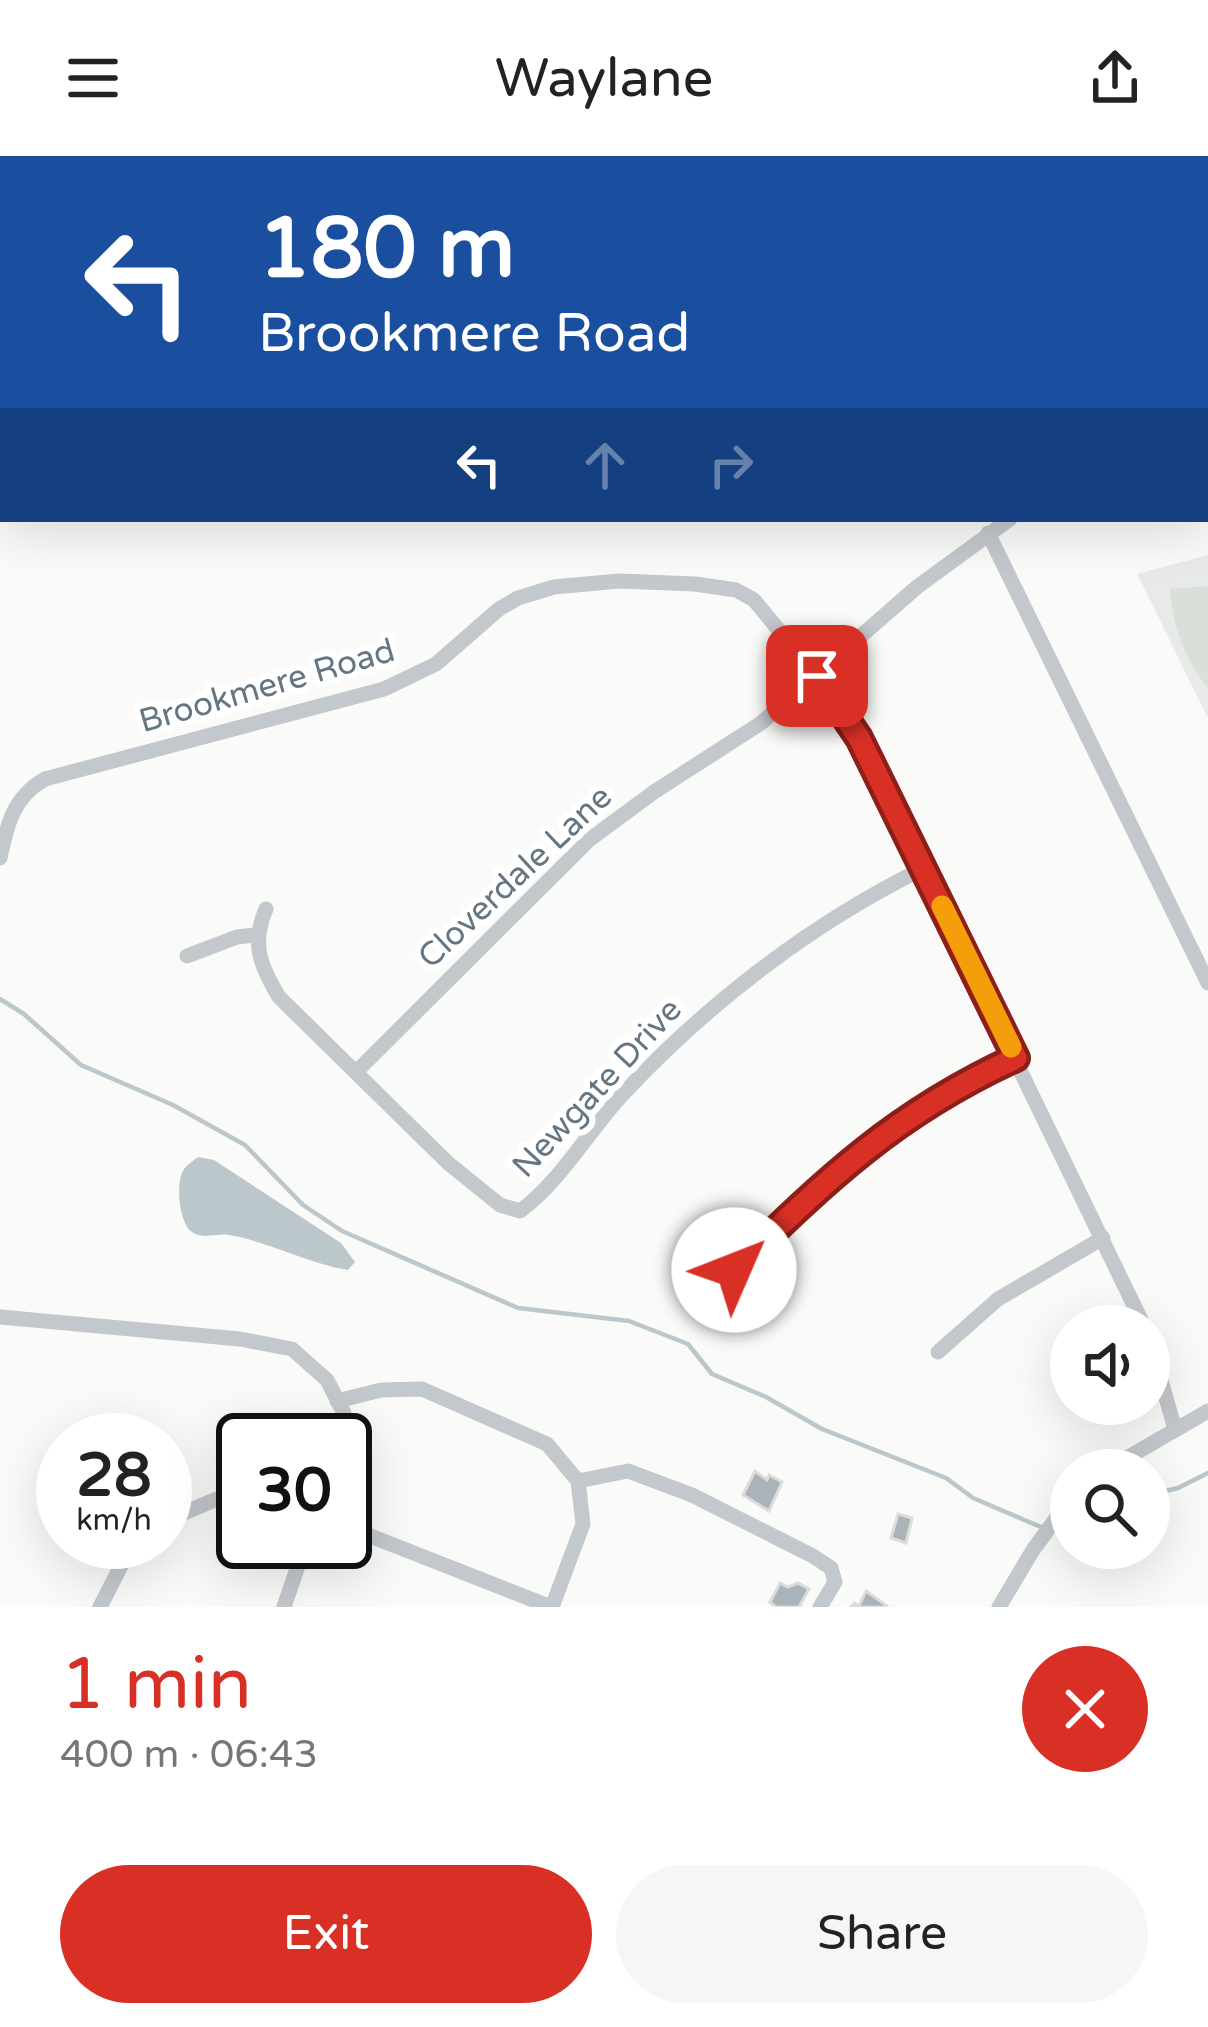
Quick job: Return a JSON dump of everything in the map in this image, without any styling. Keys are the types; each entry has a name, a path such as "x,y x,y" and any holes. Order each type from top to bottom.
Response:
{"street":[{"path":"793,156 826,156"},
{"name":"Cloverdale Lane","path":"356,1072 589,840 761,723 917,587 1005,522"},
{"path":"988,533 1208,982"},
{"name":"Brookmere Road","path":"0,858 11,812 22,796 45,779 384,689 436,664 518,598 554,586 664,582 736,590 762,608 859,738 1134,1305"},
{"name":"Newgate Drive","path":"255,935 279,997 448,1163 500,1205 520,1210 539,1194 625,1091 716,1007 817,930 924,868"},
{"path":"187,956 255,935 266,909"},
{"path":"734,1270 819,1187 897,1123 1016,1058"},
{"path":"938,1352 998,1299 1103,1238"},
{"path":"0,1317 241,1339 292,1349 327,1380 344,1413"},
{"path":"337,1401 381,1390 422,1389 548,1444 578,1481 583,1524 552,1607 372,1537"},
{"path":"1141,1449 1208,1411"},
{"path":"1170,1412 1175,1429"},
{"path":"578,1481 628,1471 692,1495 813,1556 831,1568 836,1582 820,1607"},
{"path":"999,1607 1050,1525"},
{"path":"100,1607 119,1569"},
{"path":"284,1607 297,1569"}],"shaded area":[{"path":"1208,555 1208,718 1137,574"},
{"path":"1208,586 1208,688 1181,642 1170,589"},
{"path":"198,1157 214,1160 341,1243 355,1262 348,1270 244,1238 192,1232 181,1212 179,1192 184,1169"}],"building":[{"path":"755,1471 767,1480 769,1475 782,1482 769,1511 743,1495"},
{"path":"898,1514 912,1518 906,1543 891,1538"},
{"path":"780,1583 788,1587 798,1583 809,1589 799,1607 776,1607 770,1602"},
{"path":"866,1591 887,1607 851,1607 859,1606"}],"waterway":[{"path":"0,999 81,1065 173,1105 245,1145 303,1205 342,1231 518,1308 629,1321 688,1344 712,1374 822,1429 946,1478 973,1498 1041,1527"},
{"path":"1170,1490 1208,1473"}],"slow traffic":[{"path":"942,906 1011,1047"}],"route":[{"path":"734,1270 819,1187 897,1123 1016,1058 859,738 817,676"}]}
